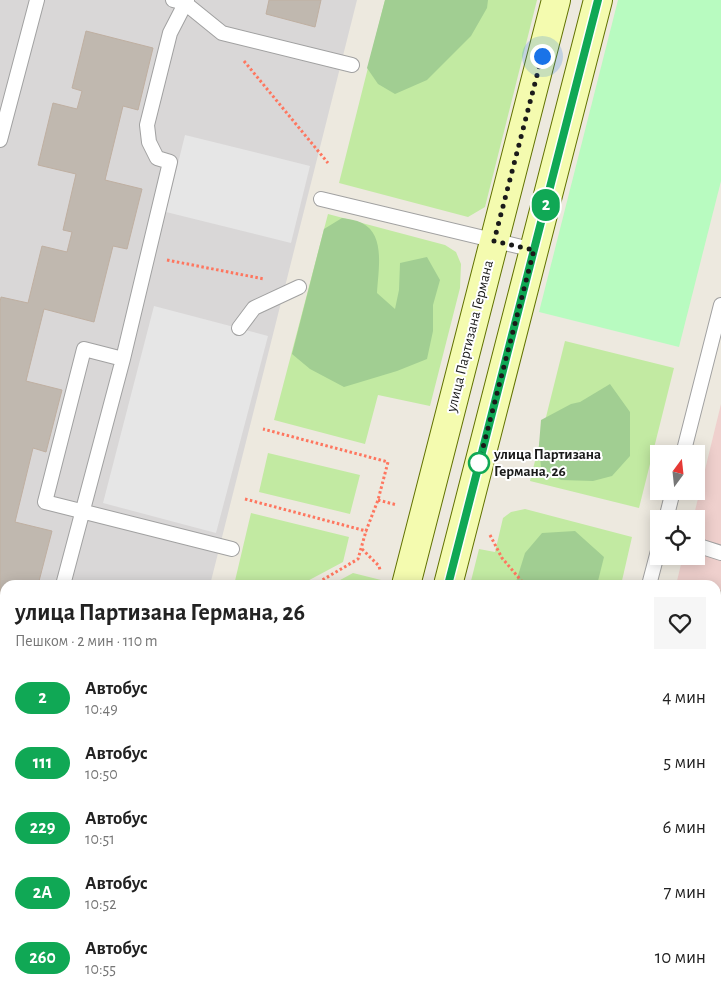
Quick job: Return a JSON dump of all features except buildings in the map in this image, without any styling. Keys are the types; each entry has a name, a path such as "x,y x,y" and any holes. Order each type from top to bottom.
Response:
{"main road":[{"name":"улица Партизана Германа","path":"407,580 556,0"},
{"path":"449,580 598,0"}],"lane":[{"path":"0,140 37,0"},
{"path":"64,580 123,358 170,162 157,158 149,142 147,125 170,33 182,1 222,33 352,66"},
{"path":"322,199 534,250"},
{"path":"239,328 254,308 300,287"},
{"path":"686,445 715,354 721,305"},
{"path":"123,358 84,348 45,502 232,549"},
{"path":"705,548 721,552"},
{"path":"650,580 654,565"}],"path":[{"path":"222,33 328,163"},
{"path":"147,256 300,287"},
{"path":"263,429 388,462 378,500 366,531 358,560 323,580"},
{"path":"245,499 366,531"},
{"path":"378,500 406,507"},
{"path":"487,529 502,558 521,580"},
{"path":"362,548 379,566 380,573"}],"shaded area":[{"path":"0,0 357,0 211,580 0,580"},
{"path":"185,135 310,166 291,243 166,212"},
{"path":"154,306 268,336 216,533 103,503"},
{"path":"721,404 721,580 677,580 681,565 705,565 705,510 695,510 698,500 705,500 705,470"}],"green space":[{"path":"385,0 537,0 485,207 468,217 339,183"},
{"path":"385,0 488,0 487,8 471,36 427,80 395,94 378,84 367,68"},
{"path":"618,0 721,0 721,181 679,347 539,312"},
{"path":"328,214 445,245 456,252 461,264 460,288 430,406 378,395 365,444 274,420"},
{"path":"342,218 362,223 375,236 379,254 377,293 395,309 399,290 400,263 427,257 440,280 433,305 433,331 427,359 397,371 344,387 310,369 292,354 324,229"},
{"path":"565,341 674,368 655,445 650,445 650,464 639,508 530,481"},
{"path":"610,384 630,412 630,456 612,476 593,481 561,480 541,468 539,445 541,420 571,404 580,402"},
{"path":"268,453 360,475 350,514 259,492"},
{"path":"525,509 632,537 622,580 471,580 479,549 495,552 503,518 511,512"},
{"path":"251,513 349,537 343,562 309,580 235,580"},
{"path":"575,531 604,557 598,580 517,580 525,553 542,533"},
{"path":"353,573 381,580 340,580"}],"bus line":[{"name":"2","path":"449,580 598,0"}],"place":[{"name":"улица Партизана Германа, 26","path":"479,463"}],"route":[{"path":"479,463 534,250 494,241 542,56"}]}
